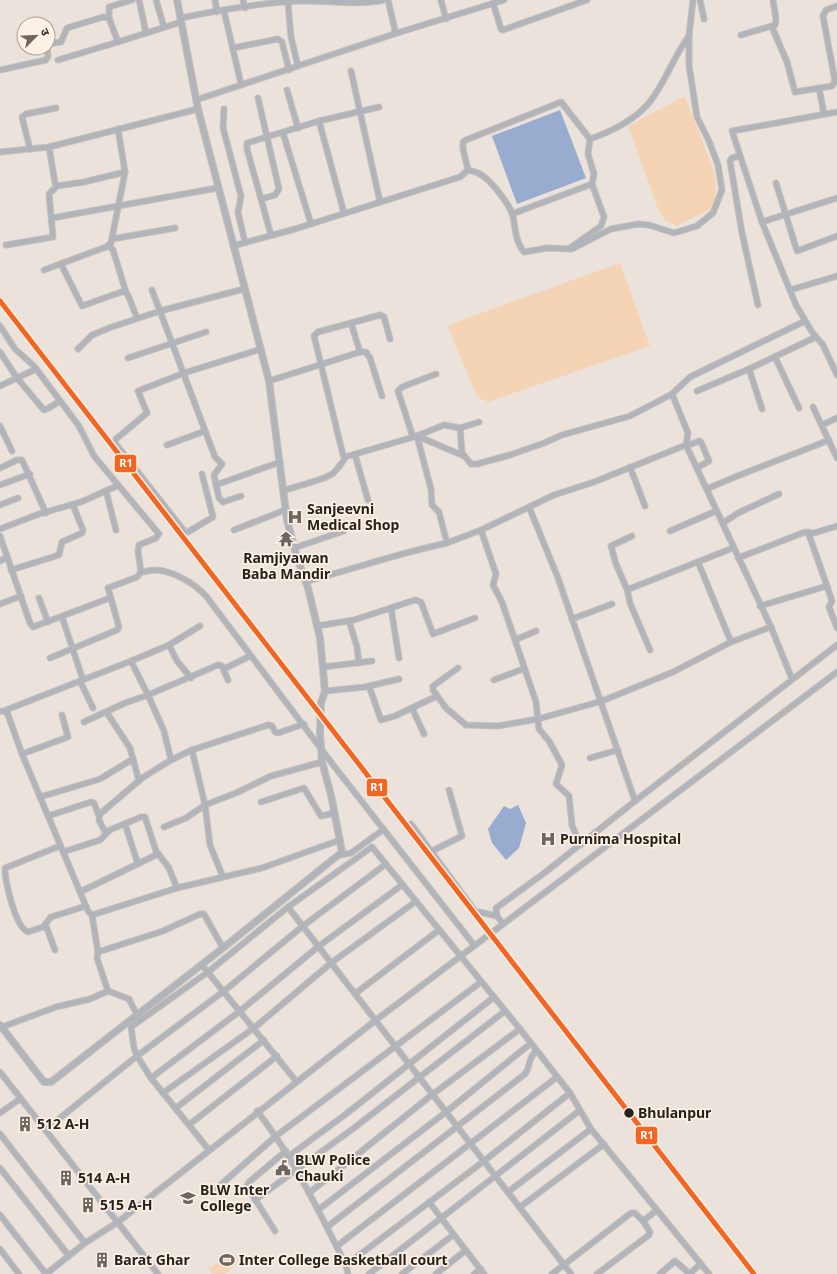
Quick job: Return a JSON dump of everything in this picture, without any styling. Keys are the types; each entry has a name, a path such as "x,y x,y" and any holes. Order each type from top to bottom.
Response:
{"street":[{"path":"118,42 108,18 109,7 132,0"},
{"path":"139,0 146,34"},
{"path":"156,0 164,27"},
{"path":"177,0 196,100 217,188 269,381 285,510 294,548 306,581 318,626 325,691 321,703 320,734 322,762 335,813 342,849 340,855"},
{"path":"215,0 217,12"},
{"path":"243,0 244,8"},
{"path":"58,60 146,34 181,20 217,12 276,2 298,1 360,3 384,0"},
{"path":"388,0 395,30 394,34"},
{"path":"440,0 446,19"},
{"path":"196,100 394,34 504,0"},
{"path":"493,3 501,29 503,30 587,0"},
{"path":"468,170 483,176 496,188 512,214 514,229 521,249 524,252 547,248 572,249 611,229 638,224 649,225 674,233 697,226 713,213 722,190 718,165 709,140 697,117 689,65 689,36 693,0"},
{"path":"700,0 704,19"},
{"path":"741,35 775,25 776,19 773,0"},
{"path":"288,2 291,37 298,66"},
{"path":"772,27 787,62 795,92 835,84 823,16 826,10 837,6"},
{"path":"224,11 241,84"},
{"path":"56,43 61,42 67,28 103,17 108,18"},
{"path":"590,139 603,135 631,119 648,104 689,36"},
{"path":"233,48 278,39 282,42 289,70"},
{"path":"0,70 46,60 48,56"},
{"path":"351,71 358,112 380,202"},
{"path":"819,88 824,114"},
{"path":"287,90 298,128"},
{"path":"258,98 280,189 275,195 261,199"},
{"path":"468,170 463,149 463,142 561,102 590,139 588,154 594,174 592,184 604,217 604,222 601,226 569,249"},
{"path":"271,235 247,149 247,143 319,122 379,107"},
{"path":"30,149 22,117 26,114 56,108"},
{"path":"0,152 49,147 198,109"},
{"path":"224,109 223,128 241,196 238,213 245,242"},
{"path":"837,112 734,130 732,133 762,222 790,290 806,321 823,345 837,375"},
{"path":"319,122 344,213"},
{"path":"44,270 109,246 120,206 125,172 118,129"},
{"path":"283,133 310,224"},
{"path":"49,147 55,183 57,186"},
{"path":"740,156 732,158 730,161 742,233 758,305"},
{"path":"233,246 310,224 460,177 468,170"},
{"path":"6,245 51,239 53,235 49,194 57,186 84,182 125,172"},
{"path":"776,183 798,250 837,236"},
{"path":"512,214 592,184"},
{"path":"52,218 217,188"},
{"path":"762,222 837,198"},
{"path":"112,239 175,228"},
{"path":"109,246 113,250 126,292 137,318"},
{"path":"61,264 82,306 121,292 126,292"},
{"path":"790,290 837,276"},
{"path":"78,349 92,335 137,318 244,289"},
{"path":"152,290 215,457 222,464 214,475 220,501 226,501 241,496"},
{"path":"345,457 343,455 320,365 314,336 315,333 382,316 390,339"},
{"path":"415,436 464,456 474,465 510,455 562,435 630,416 672,394 690,378 806,321"},
{"path":"351,323 360,352"},
{"path":"0,326 15,349 36,368 81,430 94,456 117,486 159,534 156,538 139,545 138,551 141,572 137,578 109,586 107,591 119,629 50,658"},
{"path":"128,358 206,332"},
{"path":"697,391 749,369 816,337"},
{"path":"202,474 213,517 188,532 185,532 115,443 116,439 147,413 138,391 184,373 261,349"},
{"path":"0,352 17,378 44,410 60,401"},
{"path":"269,381 360,352 366,352 370,358 382,396"},
{"path":"775,357 799,408"},
{"path":"0,386 36,368"},
{"path":"749,369 762,409"},
{"path":"436,374 402,387 398,391 415,436 431,489 432,505 439,512 447,543"},
{"path":"672,394 688,434 686,445 771,627 792,679"},
{"path":"813,407 837,458"},
{"path":"822,425 837,418"},
{"path":"283,491 332,474 345,457 415,436 447,424 460,428 479,422"},
{"path":"0,426 12,451"},
{"path":"460,428 464,456"},
{"path":"167,445 205,431"},
{"path":"707,489 754,468 777,462 829,440"},
{"path":"306,581 352,569 399,553 447,543 482,530 554,495 700,441 709,461 697,468"},
{"path":"355,455 368,500"},
{"path":"0,468 20,460 25,463 46,513"},
{"path":"216,485 280,462"},
{"path":"630,467 645,506"},
{"path":"1,483 30,474"},
{"path":"0,529 73,505 117,486"},
{"path":"106,491 116,530"},
{"path":"723,522 738,513 779,494"},
{"path":"0,505 18,498"},
{"path":"11,570 59,555 62,542 82,533 83,530 73,505"},
{"path":"529,507 558,578 602,701 635,801"},
{"path":"234,530 285,510"},
{"path":"670,532 716,511"},
{"path":"738,558 808,532 814,533 837,526"},
{"path":"482,530 496,574 493,585 502,602 536,702 539,729 549,741 562,765 556,784 569,796 572,825 580,845"},
{"path":"294,548 344,531"},
{"path":"808,532 832,601 829,607 837,628"},
{"path":"0,536 31,626 35,627 110,598"},
{"path":"632,536 611,546 616,564 627,589 630,603 650,650"},
{"path":"627,589 733,548"},
{"path":"0,560 7,557"},
{"path":"698,562 731,642"},
{"path":"141,572 155,570 166,573 195,586 206,596 250,656 474,945"},
{"path":"760,606 827,586"},
{"path":"0,604 20,596"},
{"path":"39,598 48,622"},
{"path":"318,626 349,621 418,600 422,605 433,634 475,618"},
{"path":"572,619 612,604"},
{"path":"391,608 399,658"},
{"path":"62,617 82,680 93,708"},
{"path":"349,621 358,647 359,663"},
{"path":"0,711 6,710 131,661 169,644 200,626"},
{"path":"458,668 433,686 433,690 437,696 448,711 466,725 498,726 538,719 602,701 686,666 731,642 771,627"},
{"path":"515,640 536,631"},
{"path":"169,644 177,661 191,678"},
{"path":"503,924 497,916 496,908 543,874 837,645"},
{"path":"224,669 250,656"},
{"path":"131,661 164,731 171,760"},
{"path":"323,667 372,661"},
{"path":"84,722 107,713 126,703 191,678 218,665 222,666 224,669 228,680"},
{"path":"494,680 524,668"},
{"path":"0,1215 46,1274 85,1243 118,1222 257,1111 474,945 837,672"},
{"path":"325,691 369,686 399,679"},
{"path":"369,686 381,720 437,696"},
{"path":"412,708 424,734"},
{"path":"6,710 22,754 60,846 86,906 92,915 98,952 97,958 108,990"},
{"path":"107,713 121,732 131,752 139,781"},
{"path":"22,754 68,737 62,715"},
{"path":"99,816 139,781 171,760 192,750 268,725 272,726 275,732 278,733 304,724"},
{"path":"192,750 205,805 210,845 223,877"},
{"path":"590,758 618,750"},
{"path":"40,797 100,779 133,759"},
{"path":"164,827 186,818 205,805 236,793 271,776 322,762"},
{"path":"261,802 304,788 321,816 335,813"},
{"path":"432,851 462,836 449,790"},
{"path":"48,816 91,802 94,803 103,830 108,832"},
{"path":"63,852 100,840 108,832 141,817 145,817 158,854 169,868 178,888"},
{"path":"125,824 138,864"},
{"path":"411,824 475,911 497,916"},
{"path":"137,1014 129,999 108,990 90,998 56,1007 1,1026 44,1082 48,1083 224,948 340,855 351,853 384,829"},
{"path":"92,915 178,888 262,868 340,840"},
{"path":"60,846 2,868 12,905 23,928 28,932 46,926 51,917 86,906"},
{"path":"208,1150 190,1124 163,1094 137,1056 134,1048 131,1028 208,972 288,906 372,847 415,902 520,1029 530,1044 570,1093 579,1111 591,1128 709,1274"},
{"path":"80,892 158,854"},
{"path":"45,1130 137,1056 224,991 302,926 386,864"},
{"path":"151,1078 240,1011 319,946 402,885"},
{"path":"163,1094 254,1028 331,963 415,902"},
{"path":"288,906 571,1274"},
{"path":"98,952 163,931 202,913 224,948"},
{"path":"46,926 55,950"},
{"path":"356,993 439,930"},
{"path":"202,964 296,1081"},
{"path":"217,1188 276,1136 481,982"},
{"path":"275,1231 248,1190 249,1182 409,1064 494,997"},
{"path":"255,1200 297,1170 505,1011"},
{"path":"309,1193 433,1094 520,1029"},
{"path":"176,1108 264,1040"},
{"path":"318,1210 446,1112 530,1044"},
{"path":"327,1227 525,1074 528,1068 529,1058 536,1051"},
{"path":"190,1124 277,1056"},
{"path":"0,1072 158,1274"},
{"path":"337,1246 557,1077"},
{"path":"346,1264 484,1161 570,1093"},
{"path":"0,1113 20,1099"},
{"path":"257,1111 276,1136 297,1170 346,1264 348,1274"},
{"path":"369,1274 440,1217 496,1176 579,1111"},
{"path":"508,1192 591,1128"},
{"path":"0,1134 85,1243"},
{"path":"520,1207 604,1144"},
{"path":"0,1168 69,1256"},
{"path":"429,1202 484,1274"},
{"path":"643,1221 657,1210"},
{"path":"552,1274 631,1213 635,1213 643,1221 650,1234 597,1274"},
{"path":"402,1274 453,1235"},
{"path":"0,1250 19,1274"},
{"path":"436,1274 466,1250"},
{"path":"660,1274 675,1261 689,1274 701,1264"},
{"path":"474,1274 480,1269"}],"shaded area":[{"path":"685,96 715,174 716,199 709,210 677,226 666,221 658,209 628,126"},
{"path":"620,263 650,346 488,402 477,397 448,327 456,322"},
{"name":"Inter College Basketball court","path":"228,1255 236,1265 225,1274 212,1274 208,1269"}],"water":[{"path":"560,110 586,178 517,204 492,136"},
{"path":"518,805 526,823 519,848 506,860 492,843 488,829 504,806 510,809"}],"railway":[{"path":"0,301 754,1274"}],"transit line":[{"name":"R1","path":"0,301 754,1274"}],"place":[{"name":"Sanjeevni Medical Shop","path":"295,517"},
{"name":"Ramjiyawan Baba Mandir","path":"286,539"},
{"name":"Purnima Hospital","path":"548,839"},
{"name":"Bhulanpur","path":"629,1113"},
{"name":"512 A-H","path":"25,1124"},
{"name":"BLW Police Chauki","path":"283,1168"},
{"name":"514 A-H","path":"66,1178"},
{"name":"BLW Inter College","path":"188,1198"},
{"name":"515 A-H","path":"88,1205"},
{"name":"Barat Ghar","path":"102,1260"},
{"name":"Inter College Basketball court","path":"227,1260"}]}
